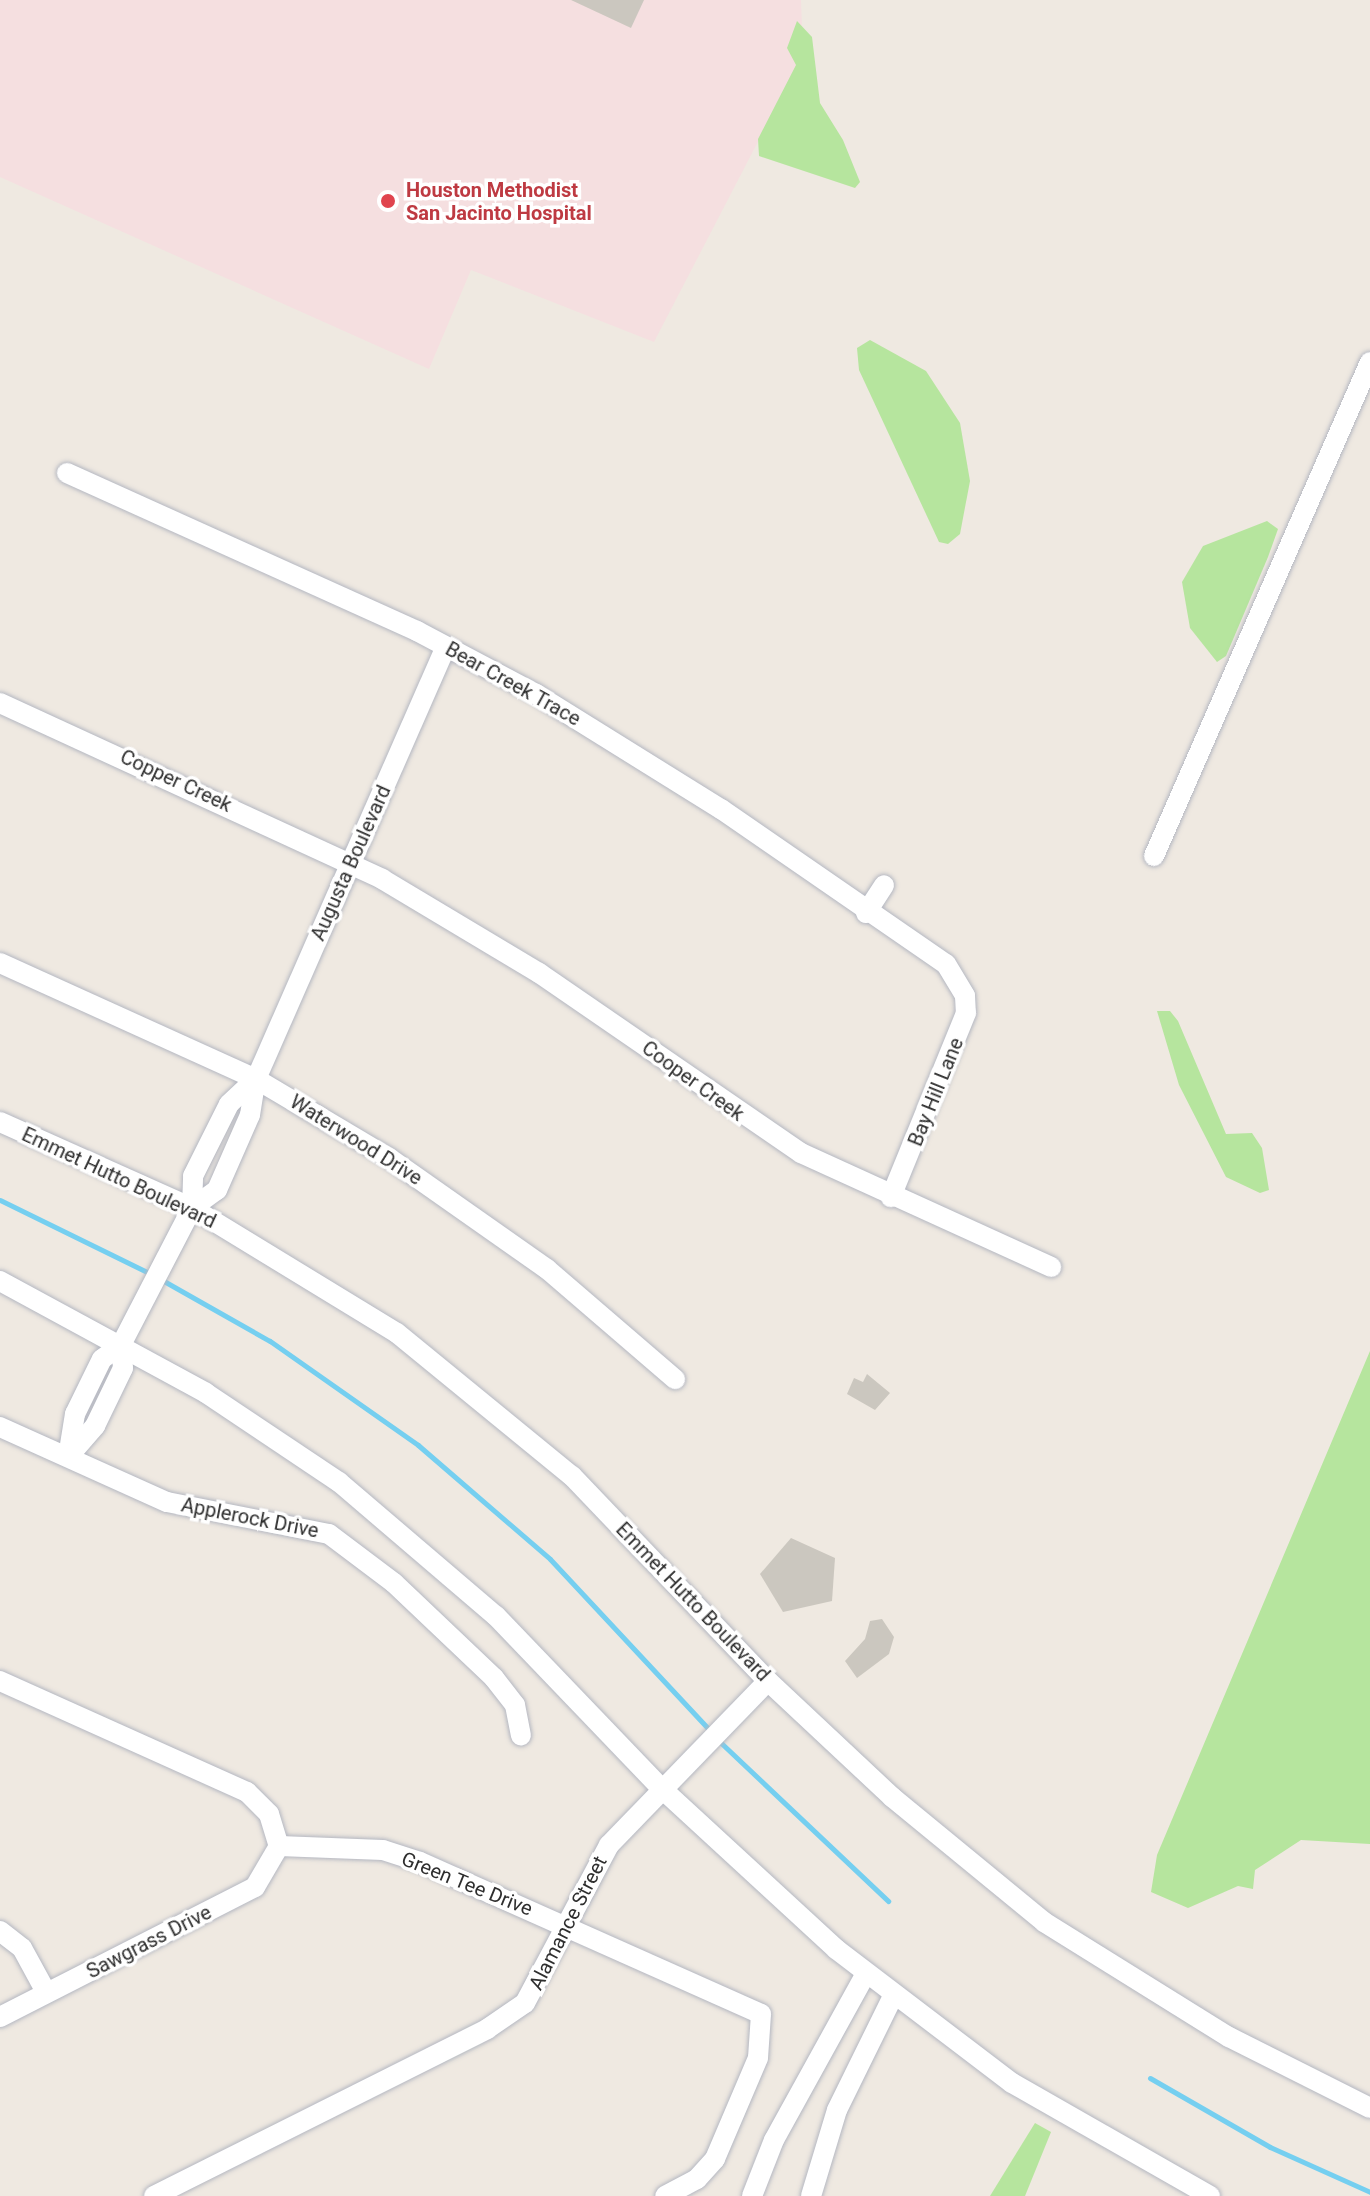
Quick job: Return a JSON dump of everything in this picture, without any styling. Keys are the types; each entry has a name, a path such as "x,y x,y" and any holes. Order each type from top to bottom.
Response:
{"street":[{"path":"1154,856 1370,362"},
{"name":"Bear Creek Trace","path":"67,473 446,647 612,738 926,952"},
{"name":"Augusta Boulevard","path":"68,1457 75,1414 102,1359 121,1345 192,1208 217,1190 250,1115 256,1079 446,647"},
{"name":"Copper Creek","path":"0,703 351,863"},
{"name":"Cooper Creek","path":"351,863 485,938 746,1121 891,1197 1051,1267"},
{"path":"866,913 884,885"},
{"name":"Bay Hill Lane","path":"891,1197 966,1013 956,976 926,952"},
{"name":"Waterwood Drive","path":"0,963 256,1079 486,1225 675,1379"},
{"name":"Emmet Hutto Boulevard","path":"0,1122 192,1208 397,1333 572,1476 768,1681 892,1797 1044,1922 1229,2037 1370,2108"},
{"path":"0,1281 121,1345 287,1446 425,1552 496,1616 661,1788 866,1973 1012,2083 1210,2196"},
{"name":"Applerock Drive","path":"0,1427 167,1502 329,1534 394,1583 494,1678 515,1705 521,1735"},
{"path":"0,1681 247,1792 269,1814 279,1846"},
{"name":"Alamance Street","path":"154,2196 511,2015 538,1988 609,1845 768,1681"},
{"name":"Green Tee Drive","path":"279,1846 383,1850 569,1926 761,2014 764,2040 715,2159 697,2179 665,2196"},
{"name":"Sawgrass Drive","path":"0,2017 255,1887 279,1846"},
{"path":"0,1931 22,1948 46,1992"},
{"path":"752,2196 774,2140 866,1973"},
{"path":"811,2196 837,2110 894,1994"}],"shaded area":[{"name":"Houston Methodist San Jacinto Hospital","path":"0,0 801,0 803,55 654,342 471,270 429,369 0,177"}],"green space":[{"path":"797,21 812,37 820,103 843,140 860,182 855,188 759,156 758,139 796,65 787,48"},
{"path":"870,340 926,371 960,423 970,481 960,534 948,544 939,542 859,370 857,348"},
{"path":"1267,521 1278,529 1226,656 1217,662 1190,628 1182,582 1203,546"},
{"path":"1157,1011 1170,1011 1178,1021 1226,1134 1252,1133 1262,1148 1269,1190 1260,1193 1226,1177 1179,1085"},
{"path":"1370,1351 1370,1844 1301,1840 1255,1870 1253,1889 1238,1886 1188,1908 1151,1892 1157,1855"},
{"path":"1035,2123 1051,2132 1025,2196 990,2196"}],"building":[{"path":"571,0 644,0 631,28"},
{"path":"867,1374 890,1393 875,1410 847,1394 854,1378 863,1382"},
{"path":"791,1538 835,1558 832,1601 783,1612 760,1574"},
{"path":"882,1619 894,1637 889,1654 857,1678 845,1661 865,1639 870,1621"}],"waterway":[{"path":"0,1200 153,1275"},
{"path":"162,1280 270,1341 418,1445 550,1559 712,1733"},
{"path":"719,1741 888,1901"},
{"path":"1150,2078 1270,2147 1370,2192"}],"place":[{"name":"Houston Methodist San Jacinto Hospital","path":"388,201"}]}
